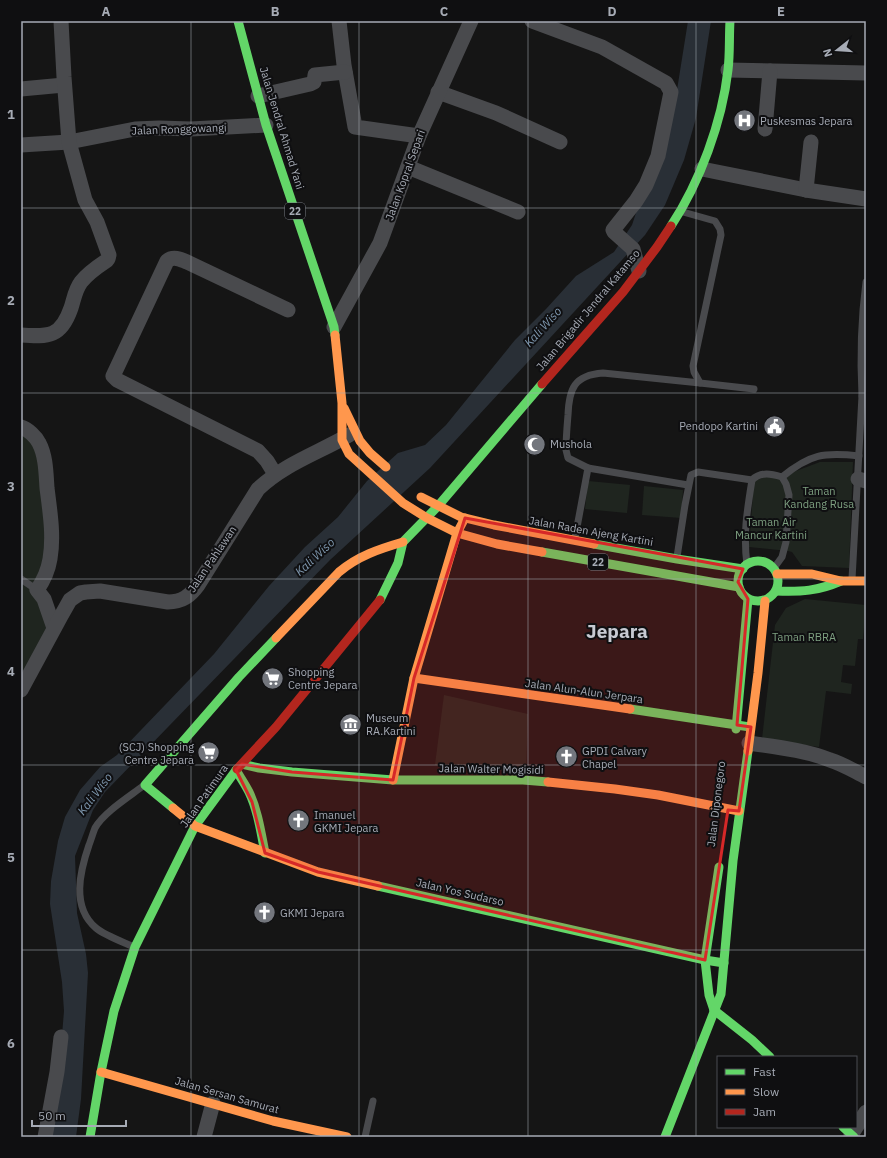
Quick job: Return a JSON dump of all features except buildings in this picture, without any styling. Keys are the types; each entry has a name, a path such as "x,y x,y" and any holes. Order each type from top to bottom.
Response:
{"main road":[{"name":"Jalan Jendral Ahmad Yani","path":"238,21 266,125 334,327 342,403 342,440"},
{"name":"Jalan Brigadir Jendral Katamso","path":"427,518 514,415 623,292 681,211 702,169 719,116 728,70 730,21"},
{"name":"Jalan Jendral Ahmad Yani","path":"342,403 355,432 370,453 392,473"},
{"name":"22","path":"342,440 349,454 403,503 427,518"},
{"name":"22","path":"414,492 438,506"},
{"name":"Jalan Raden Ajeng Kartini","path":"438,506 465,518 517,530 574,548 739,587"},
{"name":"Jalan Raden Ajeng Kartini","path":"427,518 458,533 497,544 574,548 745,567"},
{"path":"145,784 244,672 339,572 349,563 365,554 403,542 427,518"},
{"path":"393,780 414,678 458,533 465,518"},
{"name":"Jalan Patimura","path":"90,1137 101,1072 114,1011 135,947 195,826 239,767 311,685 381,598 398,563 403,542"},
{"name":"22","path":"745,567 758,561 769,564 775,571 812,574 841,581 866,581"},
{"path":"745,567 739,578 739,587 742,594 748,599 754,601 770,598 776,591 778,585 775,571"},
{"name":"22","path":"776,591 816,592 841,581"},
{"path":"665,1137 721,994 732,868 739,811 742,742 737,725 748,599"},
{"path":"742,742 751,727 765,600"},
{"name":"Jalan Alun-Alun Jerpara","path":"414,678 751,727"},
{"path":"239,767 257,817 265,853"},
{"name":"Jalan Walter Mogisidi","path":"239,767 393,780 530,781 615,789 658,795 739,811"},
{"name":"Jalan Yos Sudarso","path":"145,784 195,826 318,872 705,960 724,963"},
{"name":"Jalan Diponegoro","path":"714,1010 709,994 705,960 721,855"},
{"path":"714,1010 752,1040 769,1056"},
{"name":"Jalan Sersan Samurat","path":"101,1072 273,1121 347,1137"}],"street":[{"path":"21,335 49,335 63,326 80,282 108,258 108,252 97,222 85,200 69,142 64,85 61,21"},
{"path":"338,21 354,127 419,136"},
{"name":"Jalan Kopral Separi","path":"334,327 380,243 419,136 471,21"},
{"path":"532,21 602,47 666,83 670,88 671,92 658,156 646,185 626,215 614,227 613,230 633,249 639,271"},
{"path":"728,70 866,73"},
{"path":"765,129 770,71"},
{"path":"258,96 310,84 314,82 315,75 345,72"},
{"path":"21,89 64,85"},
{"path":"438,92 496,113 560,142"},
{"name":"Jalan Ronggowangi","path":"21,145 69,142 135,129 191,129 266,125"},
{"path":"806,190 810,142"},
{"path":"408,167 518,212"},
{"path":"702,169 806,190 866,199"},
{"path":"275,474 267,461 258,451 117,380 113,376 167,261 170,259 177,258 187,262 288,310"},
{"path":"21,427 25,428 36,438 42,450 44,459 52,528 47,575 37,590 44,599 54,628"},
{"name":"Jalan Pahlawan","path":"21,690 70,600 80,593 100,591 168,602 179,601 192,593 258,489 275,474 286,467 342,440 355,432"},
{"path":"742,742 771,746 819,756 838,763 866,778"},
{"path":"45,1137 57,1072 61,1037"},
{"path":"204,1137 213,1103"},
{"path":"857,1123 866,1112"}],"lane":[{"path":"681,211 715,221 720,229 721,235 693,366 694,372 700,383"},
{"path":"852,581 862,480 859,456 864,396 860,364 866,282"},
{"path":"688,485 588,468 568,458 566,450 568,400 573,387 581,378 593,374 603,373 754,389"},
{"path":"782,477 795,467 817,457 837,454 859,456"},
{"path":"574,548 588,468"},
{"path":"677,559 688,485 691,476 698,472 752,480 761,474 768,474 782,477 786,484 788,495 786,542 782,557 775,571"},
{"path":"745,567 745,520 752,480"},
{"path":"21,579 37,590"},
{"path":"135,947 96,928 86,917 81,902 79,885 84,859 96,828 107,814 145,784"},
{"path":"365,1137 372,1101"}],"highlighted area":[{"path":"465,518 743,569 738,582 748,599 737,725 751,727 749,743 739,811 728,810 705,960 318,872 265,853 252,802 236,770 242,764 292,772 393,780 414,678"}],"green space":[{"path":"21,429 36,439 50,528 36,592 51,628 21,679"},
{"name":"Taman Kandang Rusa","path":"820,462 853,462 849,568 802,566 792,552 749,547 754,481 767,476 786,476"},
{"path":"588,481 630,485 627,513 585,509"},
{"path":"644,486 683,490 681,518 642,515"},
{"name":"Taman RBRA","path":"805,599 866,605 863,639 858,639 855,666 843,665 841,682 852,684 851,694 826,691 819,747 762,739 775,625 786,608"},
{"path":"444,695 528,714 526,773 435,765"}],"water":[{"name":"Kali Wiso","path":"688,21 711,21 696,118 684,160 665,205 645,235 430,468 330,560 105,792 93,810 75,856 77,913 86,954 88,973 81,1099 76,1137 47,1137 59,1072 64,1011 62,982 50,904 51,881 58,841 65,817 80,790 100,767 117,755 214,654 269,586 305,547 338,517 367,481 398,453 425,445 446,425 515,340 576,276 614,252 632,225 677,90"}],"traffic: fast":[{"path":"238,21 266,125 334,327 335,335"},
{"path":"671,226 682,209 700,171 715,131 721,110 728,70 730,21"},
{"path":"380,600 398,563 403,542 438,506 542,384"},
{"path":"594,544 743,569"},
{"path":"542,552 739,587"},
{"path":"754,561 762,561 769,564 775,570 778,581 775,592 769,598 762,601 754,601 747,598 741,592 738,585 738,577 741,570 747,564 754,561"},
{"path":"776,591 809,590 825,587 841,581"},
{"path":"736,729 748,599"},
{"path":"173,808 145,785 239,677 276,638"},
{"path":"630,709 750,727"},
{"path":"665,1137 721,994 733,861 748,751"},
{"path":"242,764 259,768 292,772 393,780 523,780 548,782"},
{"path":"90,1137 101,1072 114,1011 135,947 195,826 237,769"},
{"path":"236,770 249,792 255,807 265,853"},
{"path":"714,1010 709,995 705,960 719,867"},
{"path":"378,886 724,963"},
{"path":"714,1010 752,1040 769,1056"},
{"path":"844,1128 854,1137"}],"traffic: slow":[{"path":"335,335 342,403 342,440 349,454 403,503 427,518 457,533 497,544 542,552"},
{"path":"344,408 360,441 370,453 386,467"},
{"path":"421,497 461,517 494,525 594,544"},
{"path":"393,780 414,678 457,533 465,518"},
{"path":"276,638 346,566 369,554 403,542"},
{"path":"777,574 812,574 841,581 866,581"},
{"path":"748,751 765,601"},
{"path":"414,678 630,709"},
{"path":"548,782 658,795 739,811"},
{"path":"173,808 195,826 318,872 378,886"},
{"path":"101,1072 273,1121 347,1137"}],"traffic: jam":[{"path":"542,384 623,292 671,226"},
{"path":"237,769 276,727 380,600"}],"place":[{"name":"Puskesmas Jepara","path":"745,121"},
{"name":"Pendopo Kartini","path":"774,426"},
{"name":"Mushola","path":"534,444"},
{"name":"Shopping Centre Jepara","path":"273,678"},
{"name":"Museum RA.Kartini","path":"351,724"},
{"name":"(SCJ) Shopping Centre Jepara","path":"209,753"},
{"name":"GPDI Calvary Chapel","path":"566,757"},
{"name":"Imanuel GKMI Jepara","path":"298,821"},
{"name":"GKMI Jepara","path":"264,913"}],"district":[{"name":"Jepara","path":"617,631"}],"park label":[{"name":"Taman Air Mancur Kartini","path":"771,528"}]}
